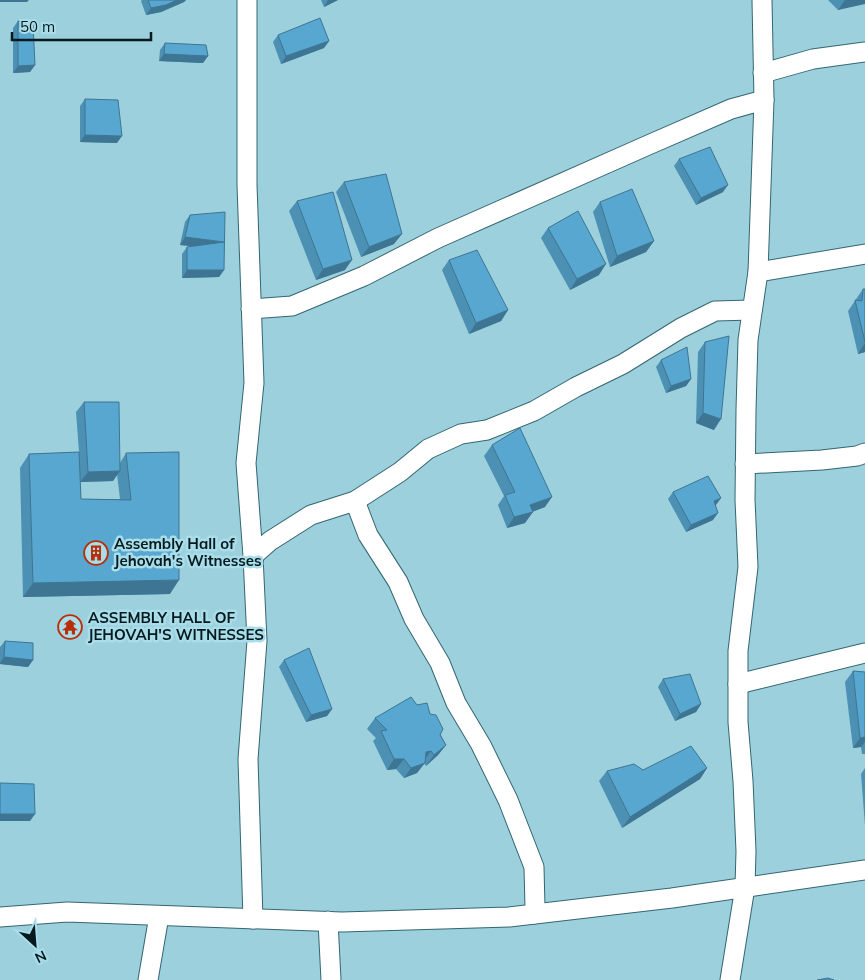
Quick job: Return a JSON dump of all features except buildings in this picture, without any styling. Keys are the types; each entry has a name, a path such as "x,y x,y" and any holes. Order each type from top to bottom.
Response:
{"street":[{"path":"247,0 247,185 254,383 246,463 257,641 248,759 252,919"},
{"path":"730,980 744,887 746,850 738,722 738,651 748,567 744,500 748,340 758,272 764,100 762,0"},
{"path":"763,73 813,59 865,52"},
{"path":"251,309 292,306 364,276 438,238 646,146 732,109 764,100"},
{"path":"758,272 865,254"},
{"path":"253,556 270,540 311,515 355,501 400,472 428,449 461,434 487,430 534,411 576,387 623,364 681,328 715,311 752,310"},
{"path":"745,464 822,460 857,456 865,452"},
{"path":"355,501 368,535 398,582 414,619 440,663 456,703 481,745 508,800 534,867 534,914"},
{"path":"738,684 865,653"},
{"path":"0,917 67,912 328,921 509,917 672,898 865,870"},
{"path":"148,980 159,916"},
{"path":"328,921 331,980"}],"place":[{"name":"Assembly Hall of Jehovah's Witnesses","path":"96,553"},
{"name":"ASSEMBLY HALL OF JEHOVAH'S WITNESSES","path":"70,627"}]}
